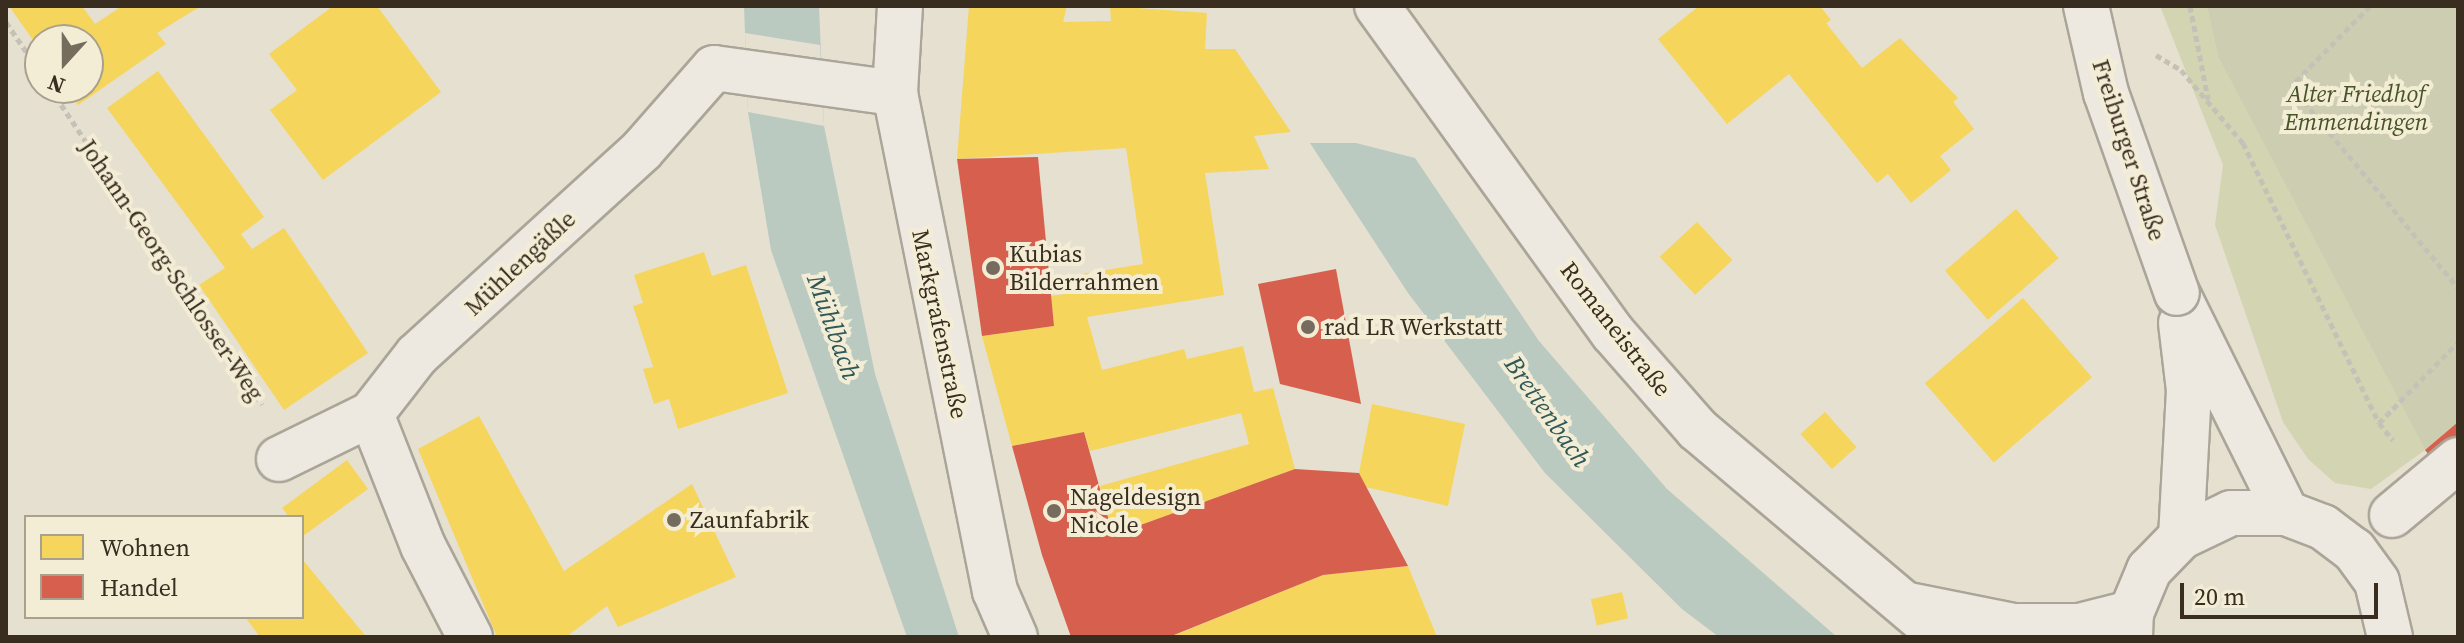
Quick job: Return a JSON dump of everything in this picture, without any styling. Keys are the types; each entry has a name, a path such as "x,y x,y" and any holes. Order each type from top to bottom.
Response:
{"street":[{"name":"Markgrafenstraße","path":"900,6 895,93 995,591 1015,637"},
{"name":"Romaneistraße","path":"1377,6 1613,333 1697,429 1943,637"},
{"name":"Freiburger Straße","path":"2086,6 2106,93 2177,293 2286,513"},
{"name":"Mühlengäßle","path":"371,414 417,355 642,150 714,68 895,93"},
{"name":"Freiburger Straße","path":"2177,293 2189,390 2181,537"},
{"path":"287,456 371,414 423,546 470,637"},
{"path":"2354,550 2458,460"},
{"path":"2130,625 2149,570 2181,537 2231,513 2286,513 2323,527 2354,550 2377,582 2390,637"},
{"name":"Romaneistraße","path":"1907,604 2014,626 2130,625"}],"path":[{"path":"2190,6 2208,99"},
{"path":"2370,6 2291,86 2458,288"},
{"path":"6,22 24,48"},
{"path":"2181,70 2243,143 2379,423 2399,448"},
{"name":"Johann-Georg-Schlosser-Weg","path":"60,104 287,456"},
{"path":"2379,423 2458,342"}],"green space":[{"path":"2160,6 2207,6 2218,57 2425,450 2371,489 2335,483 2308,459 2283,422 2215,225 2223,165"},
{"name":"Alter Friedhof Emmendingen","path":"2207,6 2458,6 2458,422 2425,450 2218,57"}],"water":[{"name":"Mühlbach","path":"744,6 819,6 824,126 875,374 959,637 907,637 771,250 748,112"},
{"name":"Brettenbach","path":"1310,143 1356,143 1415,158 1539,341 1667,489 1837,637 1719,637 1682,609 1545,473 1408,293"}],"pier":[{"path":"745,33 820,45 824,126 748,112"}],"building: Wohnen":[{"path":"9,6 82,6 95,24 24,24 24,27"},
{"path":"122,6 201,6 157,33 166,44 104,87 104,24 95,24"},
{"path":"333,6 377,6 441,92 323,180 270,110 297,90 269,54"},
{"path":"969,6 1067,6 1063,22 1111,21 1110,6 1207,13 1205,49 1235,49 1291,132 1254,136 1269,169 1205,173 1224,295 1087,317 1102,370 1184,349 1187,359 1243,346 1254,392 1273,388 1295,469 1113,535 1100,486 1249,444 1241,413 1090,451 1084,432 1012,446 982,336 1054,326 1051,296 1085,291 1081,274 1143,264 1126,148 957,159"},
{"path":"1699,6 1820,6 1831,20 1826,23 1862,68 1900,38 1958,98 1953,102 1974,129 1940,156 1951,170 1911,203 1888,174 1877,183 1789,74 1727,124 1658,39"},
{"path":"158,71 264,217 241,234 252,249 284,228 368,353 284,410 199,285 225,268 107,108"},
{"path":"2016,209 2059,258 1988,320 1945,271"},
{"path":"1697,222 1732,260 1695,295 1660,257"},
{"path":"704,252 712,276 746,265 788,393 678,429 669,399 654,404 643,369 653,367 633,306 643,303 634,275"},
{"path":"2023,298 2092,377 1994,463 1925,383"},
{"path":"1372,404 1465,424 1448,506 1366,487 1359,473"},
{"path":"1825,412 1856,447 1832,469 1800,434"},
{"path":"479,416 564,571 692,484 736,577 618,627 607,606 566,637 497,637 418,449"},
{"path":"347,460 368,489 304,535 304,515 287,515 282,508"},
{"path":"304,561 366,637 260,637 246,619 304,619"},
{"path":"1408,566 1437,637 1170,637 1323,575"},
{"path":"1622,592 1628,618 1597,626 1591,599"}],"building: Handel":[{"path":"1038,157 1054,326 982,336 957,159"},
{"path":"1336,269 1361,404 1280,384 1258,284"},
{"path":"2458,422 2458,492 2425,450"},
{"path":"1084,432 1113,535 1295,469 1359,473 1408,566 1323,575 1169,637 1071,637 1042,555 1012,446"}],"place":[{"name":"Kubias Bilderrahmen","path":"993,268"},
{"name":"rad LR Werkstatt","path":"1308,327"},
{"name":"Nageldesign Nicole","path":"1054,511"},
{"name":"Zaunfabrik","path":"674,520"}]}
